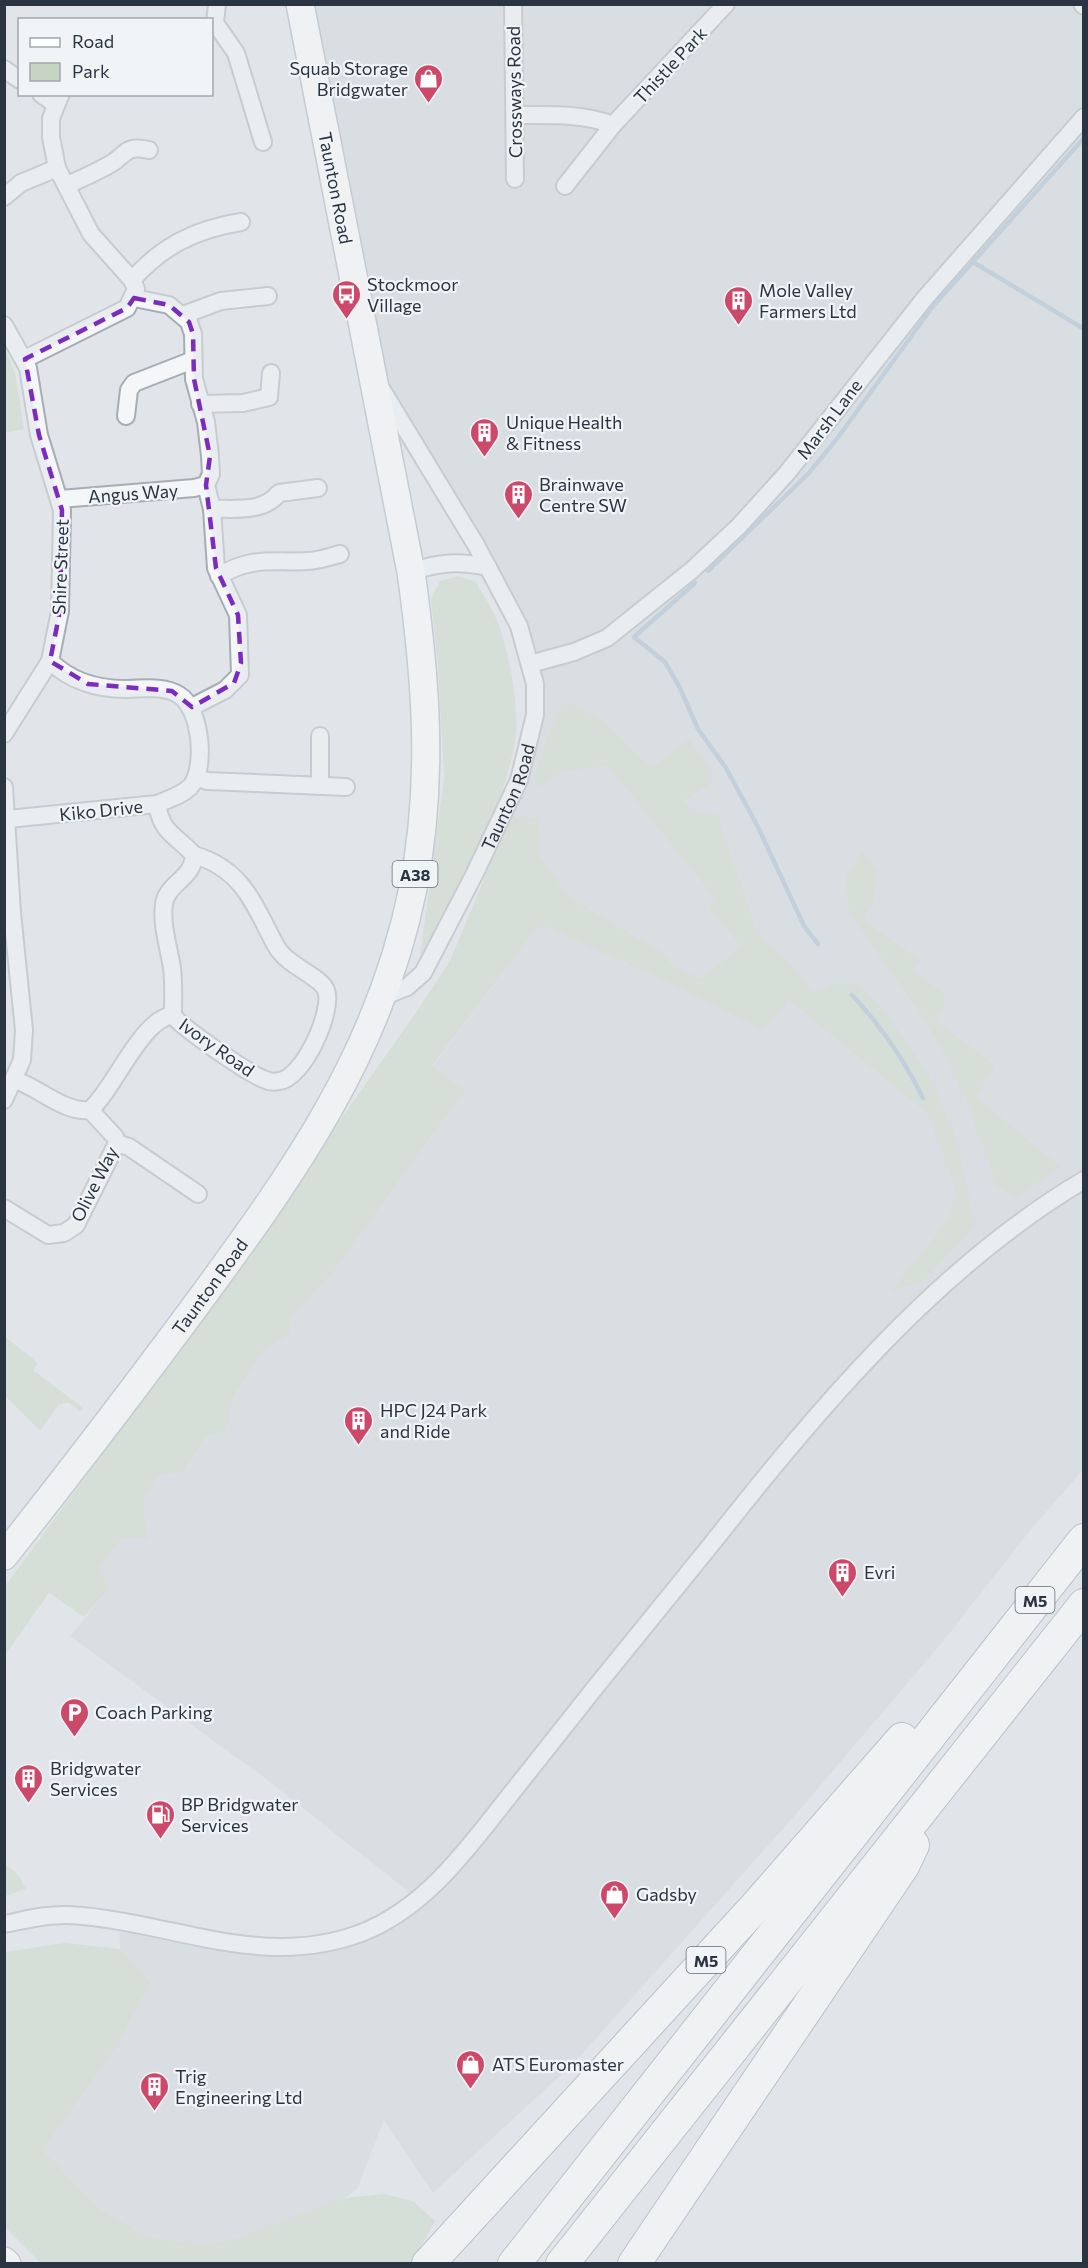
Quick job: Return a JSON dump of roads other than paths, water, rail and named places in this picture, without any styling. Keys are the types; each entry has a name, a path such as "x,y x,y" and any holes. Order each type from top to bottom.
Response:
{"highway":[{"name":"M5","path":"514,2264 987,1659 1083,1540"},
{"name":"M5","path":"562,2264 1083,1605"},
{"name":"M5","path":"428,2264 755,1907 915,1724 987,1659"},
{"name":"M5","path":"634,2264 903,1866 950,1776"}],"main road":[{"name":"Taunton Road","path":"4,1556 107,1425 271,1202 316,1134 342,1089 382,997 399,944 413,888 426,784 427,723 411,572 300,4"}],"street":[{"path":"217,4 213,24 236,53 263,142"},
{"name":"Crossways Road","path":"513,4 516,179"},
{"name":"Thistle Park","path":"565,186 613,125 726,4"},
{"path":"4,69 18,79"},
{"path":"25,359 127,308 134,298 136,289 132,280 91,234 68,185 57,168 51,137 52,98"},
{"path":"516,115 596,118 613,125"},
{"name":"Marsh Lane","path":"530,664 574,652 607,638 692,570 739,526 787,473 924,298 1083,117"},
{"path":"68,185 111,164 123,152 137,147 149,150"},
{"path":"4,196 21,183 57,168"},
{"path":"132,280 157,255 177,241 210,228 241,222"},
{"path":"183,315 221,301 268,296"},
{"path":"134,298 160,301 183,315 189,322 192,334 194,379 210,456 210,474 206,485 213,509 214,553 219,576 238,615 240,675 225,690 192,707"},
{"name":"Shire Street","path":"4,325 25,359 39,435 60,499 60,611 50,661 4,734"},
{"path":"126,416 129,390 134,383 194,360"},
{"name":"Taunton Road","path":"372,372 488,567 519,626 535,684 535,715 519,780 474,875 423,973 407,987 382,997"},
{"path":"201,404 243,403 269,397 271,373"},
{"name":"Angus Way","path":"60,499 194,488 206,485"},
{"path":"213,509 258,507 271,503 279,493 318,488"},
{"path":"219,576 235,566 249,562 309,561 340,554"},
{"path":"411,572 434,564 456,561 488,567"},
{"path":"50,661 58,670 88,684 102,688 147,688 172,691 192,707 198,727 193,782 346,787"},
{"path":"320,736 320,785"},
{"name":"Kiko Drive","path":"8,819 157,804 177,796 193,782"},
{"path":"4,787 8,819 12,993 23,1048 15,1080 4,1101"},
{"path":"15,1080 34,1086 73,1110 90,1110 102,1100 145,1035 161,1019 173,1015 172,970 164,901 172,889 188,875 194,864 194,855 166,830 160,820 157,804"},
{"name":"Ivory Road","path":"173,1015 182,1025 242,1067 265,1080 275,1082 291,1077 305,1058 323,1025 327,1005 327,992 323,984 284,958 258,910 234,876 221,865 194,855"},
{"name":"Olive Way","path":"4,1208 48,1235 64,1233 76,1225 117,1143 115,1137 90,1110"},
{"path":"117,1143 129,1147 198,1194"},
{"path":"4,1924 67,1915 119,1921 221,1943 287,1949 332,1943 396,1917 459,1859 738,1509 822,1409 947,1283 1056,1196 1083,1180"}],"waterway":[{"path":"973,262 1084,138"},
{"path":"708,571 808,474 836,440 934,305 973,262 1084,329"},
{"path":"695,583 634,637 665,662 679,686 698,729 726,768 758,827 804,926 818,944"},
{"path":"852,995 892,1044 923,1098"}],"place":[{"name":"Squab Storage Bridgwater","path":"429,104"},
{"name":"Stockmoor Village","path":"346,320"},
{"name":"Mole Valley Farmers Ltd","path":"738,326"},
{"name":"Unique Health & Fitness","path":"485,458"},
{"name":"Brainwave Centre SW","path":"518,520"},
{"name":"HPC J24 Park and Ride","path":"359,1446"},
{"name":"Evri","path":"843,1598"},
{"name":"Coach Parking","path":"74,1738"},
{"name":"Bridgwater Services","path":"29,1804"},
{"name":"BP Bridgwater Services","path":"160,1840"},
{"name":"Gadsby","path":"615,1920"},
{"name":"ATS Euromaster","path":"471,2090"},
{"name":"Trig Engineering Ltd","path":"154,2112"}]}
